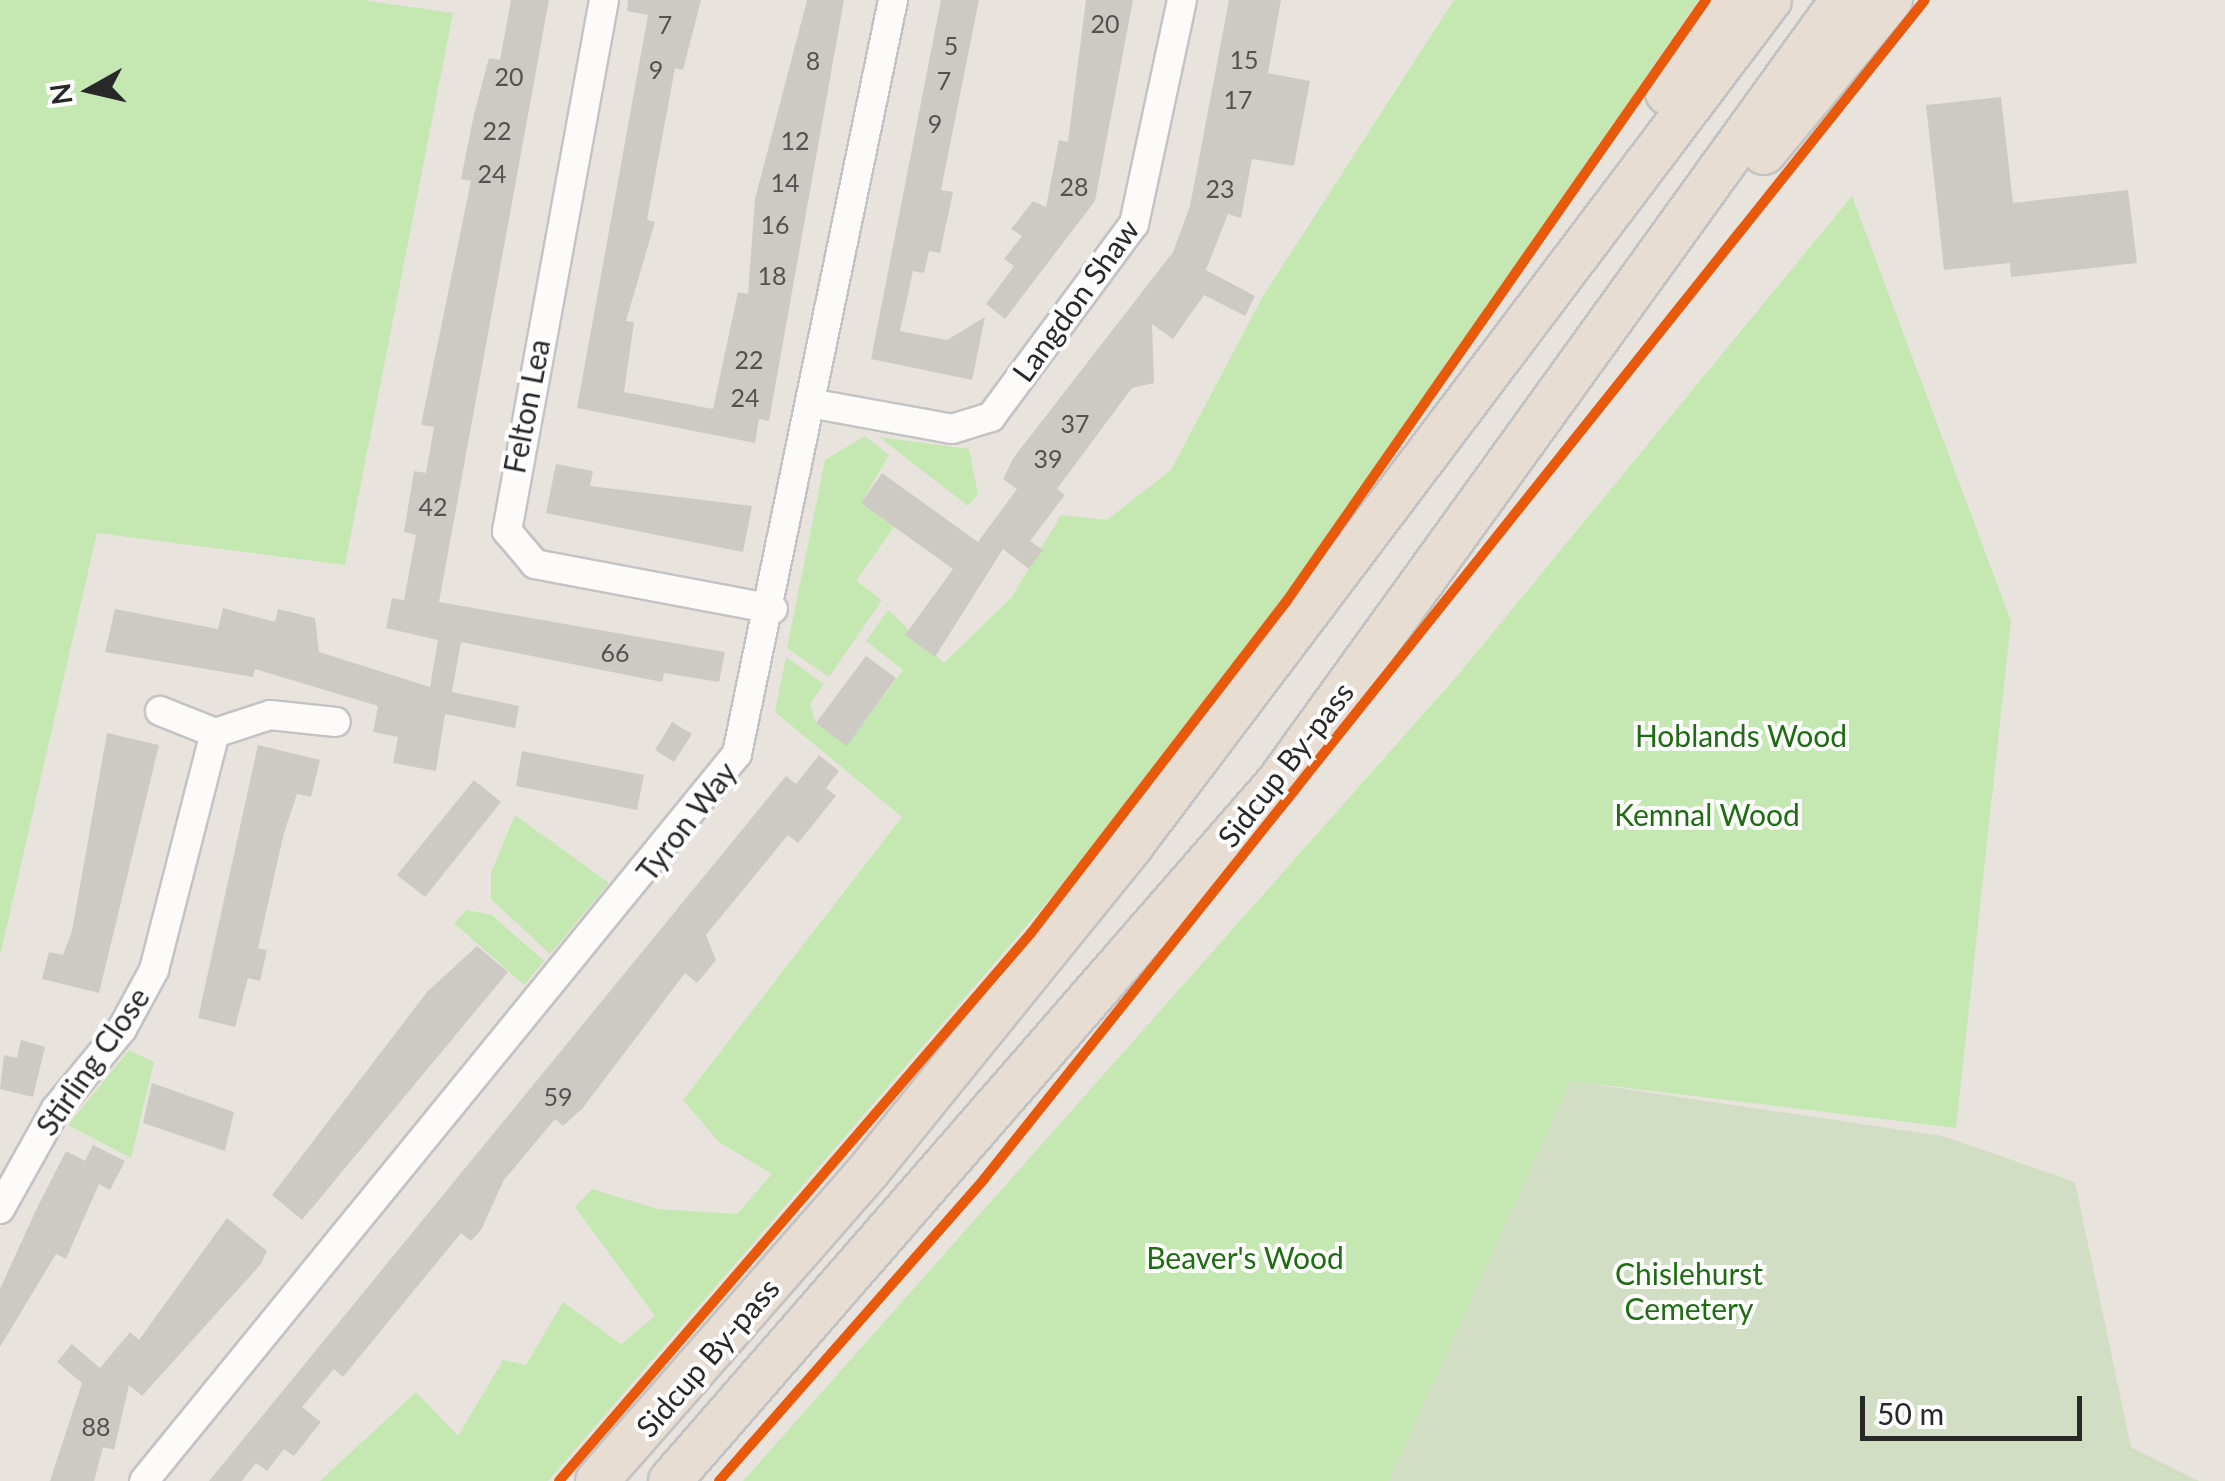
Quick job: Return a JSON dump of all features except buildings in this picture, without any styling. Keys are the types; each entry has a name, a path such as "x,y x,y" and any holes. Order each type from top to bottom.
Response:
{"highway":[{"path":"1362,550 1494,342 1732,0"},
{"name":"Sidcup By-pass","path":"597,1481 870,1169 1362,550 1770,0"},
{"name":"Sidcup By-pass","path":"670,1481 1278,782 1464,514 1842,0"},
{"path":"1464,514 1891,0"}],"street":[{"name":"Felton Lea","path":"604,0 507,531 535,564 773,610"},
{"name":"Tyron Way","path":"144,1481 716,784 751,716 893,0"},
{"name":"Langdon Shaw","path":"815,404 952,429 991,416 1134,224 1182,0"},
{"path":"160,711 215,733 270,715 336,722"},
{"name":"Stirling Close","path":"0,1210 56,1109 122,1030 154,970 215,733"}],"green space":[{"path":"0,0 362,0 453,13 345,565 97,533 0,956"},
{"path":"1454,0 1699,0 1301,575 1060,887 548,1481 320,1481 416,1392 458,1436 503,1360 526,1365 563,1302 621,1344 655,1316 575,1207 592,1189 658,1209 737,1214 772,1174 719,1142 683,1100 902,817 775,712 786,657 824,684 810,704 816,723 847,745 903,670 866,641 888,610 944,663 1012,597 1061,515 1107,520 1171,470 1263,296"},
{"name":"Kemnal Wood","path":"1852,196 2011,621 1956,1128 1571,1081 1389,1481 743,1481 1458,675"},
{"path":"865,436 889,455 861,503 894,527 856,581 882,600 829,677 787,648 825,460"},
{"path":"879,437 969,449 978,494 968,506"},
{"path":"515,815 609,883 550,954 491,899 491,873"},
{"path":"467,910 492,915 544,961 524,985 454,923"},
{"path":"129,1050 154,1062 131,1158 68,1125"},
{"name":"Chislehurst Cemetery","path":"1571,1081 1943,1136 2075,1182 2131,1447 2199,1481 1389,1481"}],"cycle path":[{"path":"559,1481 1031,933 1286,602 1706,0"},
{"path":"719,1481 984,1179 1925,0"}],"park label":[{"name":"Hoblands Wood","path":"1741,735"},
{"name":"Beaver's Wood","path":"1245,1257"}]}
